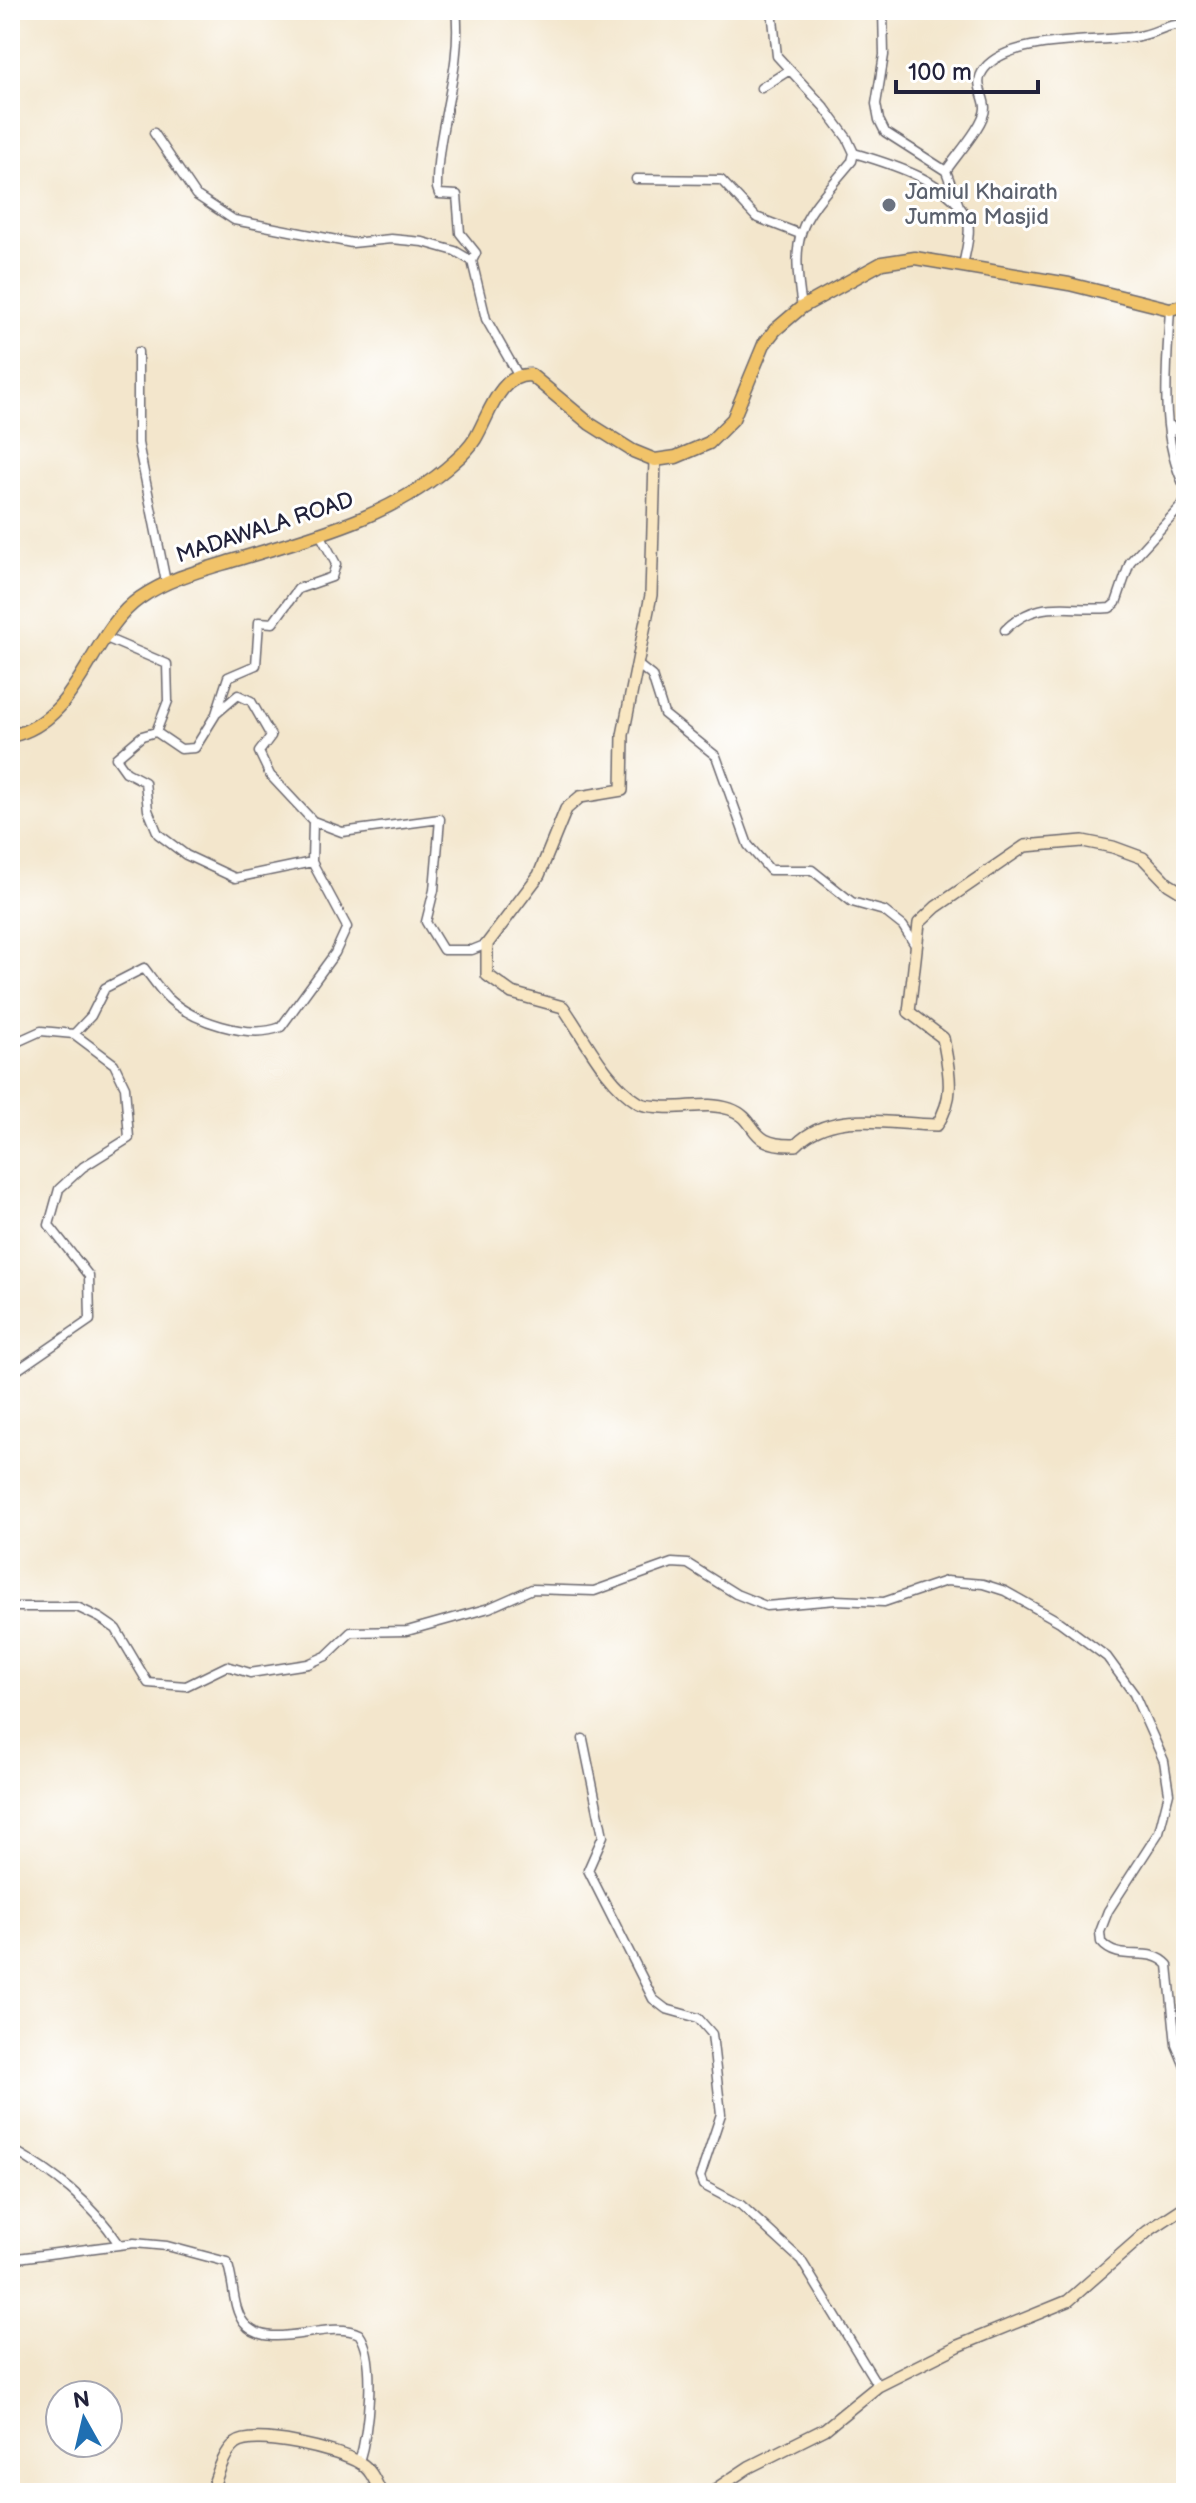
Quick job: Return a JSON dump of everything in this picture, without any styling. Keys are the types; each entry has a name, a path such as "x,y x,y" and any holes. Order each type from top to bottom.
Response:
{"main road":[{"path":"518,375 531,375 590,424 633,451 655,460 676,457 709,443 733,419 764,344 802,307 882,263 915,258 1069,284 1170,309 1186,305"},
{"name":"MADAWALA ROAD","path":"10,736 50,718 136,601 166,582 320,534 389,505 453,463 474,442 504,386 518,375"}],"street":[{"path":"456,10 455,67 446,102 437,188 439,194 457,195 460,233 476,253 472,261 486,319 518,375"},
{"path":"772,10 777,56 824,107 854,153 852,161 809,211 800,234 795,253 802,307"},
{"path":"883,10 884,55 876,104 879,120 885,132 946,171 968,224 963,266"},
{"path":"946,171 985,110 979,83 985,68 995,61 1046,44 1143,36 1164,26 1186,25"},
{"path":"761,88 788,71"},
{"path":"154,133 196,195 234,220 352,243 391,239 423,242 455,251 472,261"},
{"path":"854,153 918,176 959,207"},
{"path":"636,179 721,180 756,217 800,234"},
{"path":"1170,309 1169,424 1177,473 1186,489"},
{"path":"138,352 138,443 166,582"},
{"path":"1169,424 1186,441"},
{"path":"216,714 238,695 251,701 271,736 259,752 270,775 313,821 342,832 440,819 434,890 426,922 443,950 472,950 487,944 539,875 566,809 580,797 622,790 623,735 651,595 655,460"},
{"path":"1005,630 1020,616 1037,610 1110,608 1116,603 1130,562 1186,501"},
{"path":"156,732 181,749 195,748 216,714 228,677 256,665 259,622 273,623 298,589 332,577 336,564 320,534"},
{"path":"106,638 167,664 168,701 156,732"},
{"path":"637,664 652,676 664,714 716,756 748,845 770,870 812,870 852,902 884,911 903,926 915,945"},
{"path":"156,732 142,736 116,758 126,772 145,782 148,810 158,834 173,847 235,878 312,862"},
{"path":"74,1034 91,1016 105,988 144,968 170,1000 225,1029 272,1031 281,1027 335,953 347,927 312,862 313,821"},
{"path":"487,944 487,975 512,993 563,1007 611,1079 641,1104 673,1107 702,1103 734,1110 764,1142 777,1146 796,1145 810,1131 831,1123 937,1125 948,1108 952,1082 943,1038 909,1012 919,923 936,907 1025,846 1083,841 1113,847 1143,858 1168,884 1186,895"},
{"path":"10,1045 41,1031 74,1034 114,1064 125,1087 129,1138 83,1167 59,1189 49,1225 89,1276 90,1320 10,1375"},
{"path":"10,1607 77,1607 116,1629 148,1683 186,1686 227,1666 250,1673 308,1664 320,1660 345,1636 358,1630 399,1632 416,1629 489,1608 532,1589 594,1591 672,1563 688,1564 736,1594 766,1606 836,1600 884,1602 936,1583 959,1580 1005,1591 1083,1636 1107,1657 1134,1694 1164,1761 1169,1793 1159,1832 1108,1911 1100,1932 1101,1942 1116,1954 1156,1955 1168,1965 1172,1973 1176,2045 1186,2069"},
{"path":"583,1739 603,1836 588,1870 653,1999 672,2011 698,2018 712,2034 721,2114 700,2177 703,2185 741,2205 801,2260 878,2386"},
{"path":"10,2148 63,2180 94,2208 119,2244"},
{"path":"710,2493 761,2460 825,2429 878,2386 958,2346 1068,2301 1148,2231 1186,2206"},
{"path":"10,2259 119,2244 167,2246 222,2259 229,2267 241,2318 247,2326 260,2332 296,2335 337,2328 359,2334 368,2351 367,2429 359,2462"},
{"path":"211,2493 230,2450 244,2439 315,2447 359,2462 366,2467 381,2493"}],"place":[{"name":"Jamiul Khairath Jumma Masjid","path":"889,205"}]}
